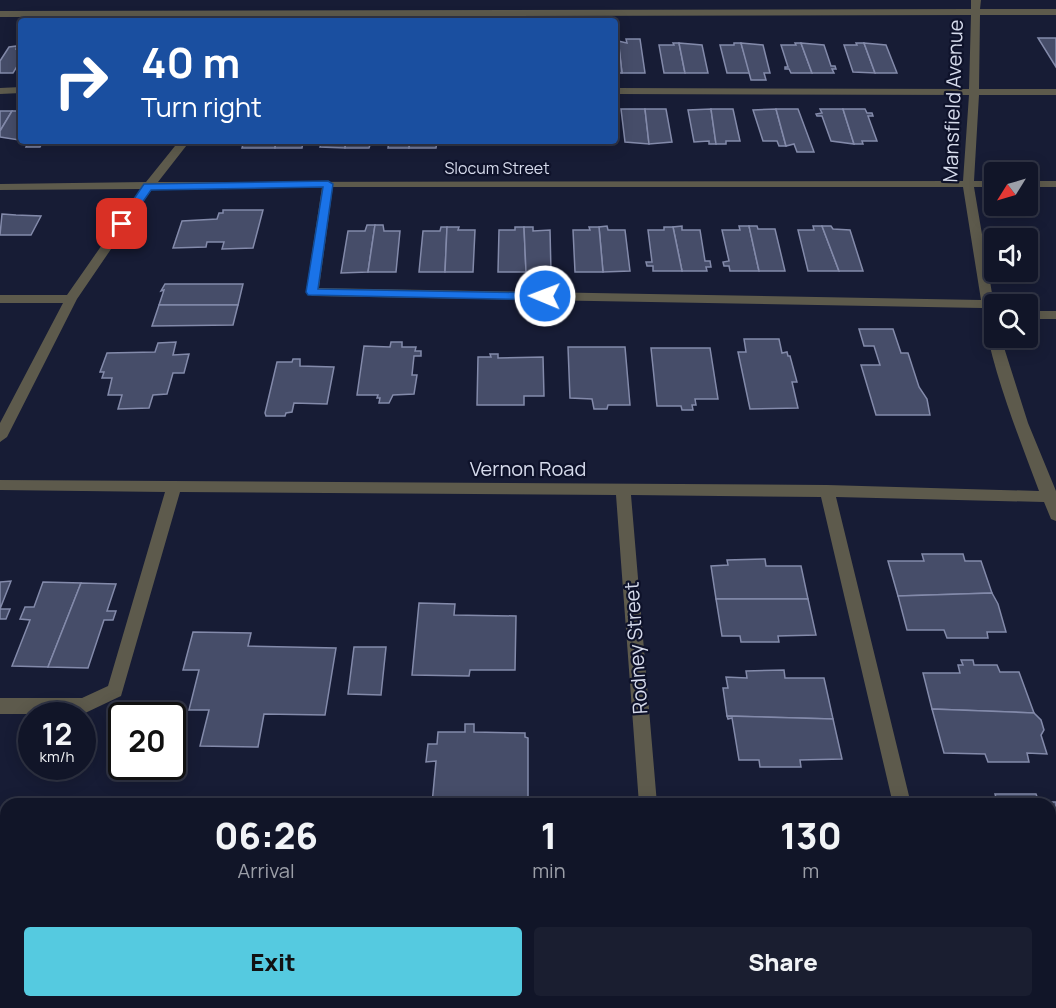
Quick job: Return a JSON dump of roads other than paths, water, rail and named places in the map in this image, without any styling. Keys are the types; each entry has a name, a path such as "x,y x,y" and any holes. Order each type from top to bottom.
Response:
{"street":[{"path":"158,14 165,0"},
{"path":"285,17 300,0"},
{"path":"0,14 285,17 976,6 1056,12"},
{"name":"Mansfield Avenue","path":"976,6 974,92 968,185 988,294"},
{"path":"0,91 18,90"},
{"path":"618,91 1056,92"},
{"path":"0,436 71,299 148,187 183,144"},
{"path":"328,184 312,292 984,311"},
{"name":"Slocum Street","path":"0,187 328,184 984,184"},
{"path":"1038,184 1056,184"},
{"path":"0,299 71,299"},
{"path":"1038,315 1056,315"},
{"name":"Mansfield Avenue","path":"997,348 1021,423 1052,497 1056,515"},
{"name":"Vernon Road","path":"0,485 827,491 1052,497"},
{"path":"0,706 83,706 114,691 174,487"},
{"name":"Rodney Street","path":"623,491 648,798"},
{"path":"827,491 901,798"}]}
